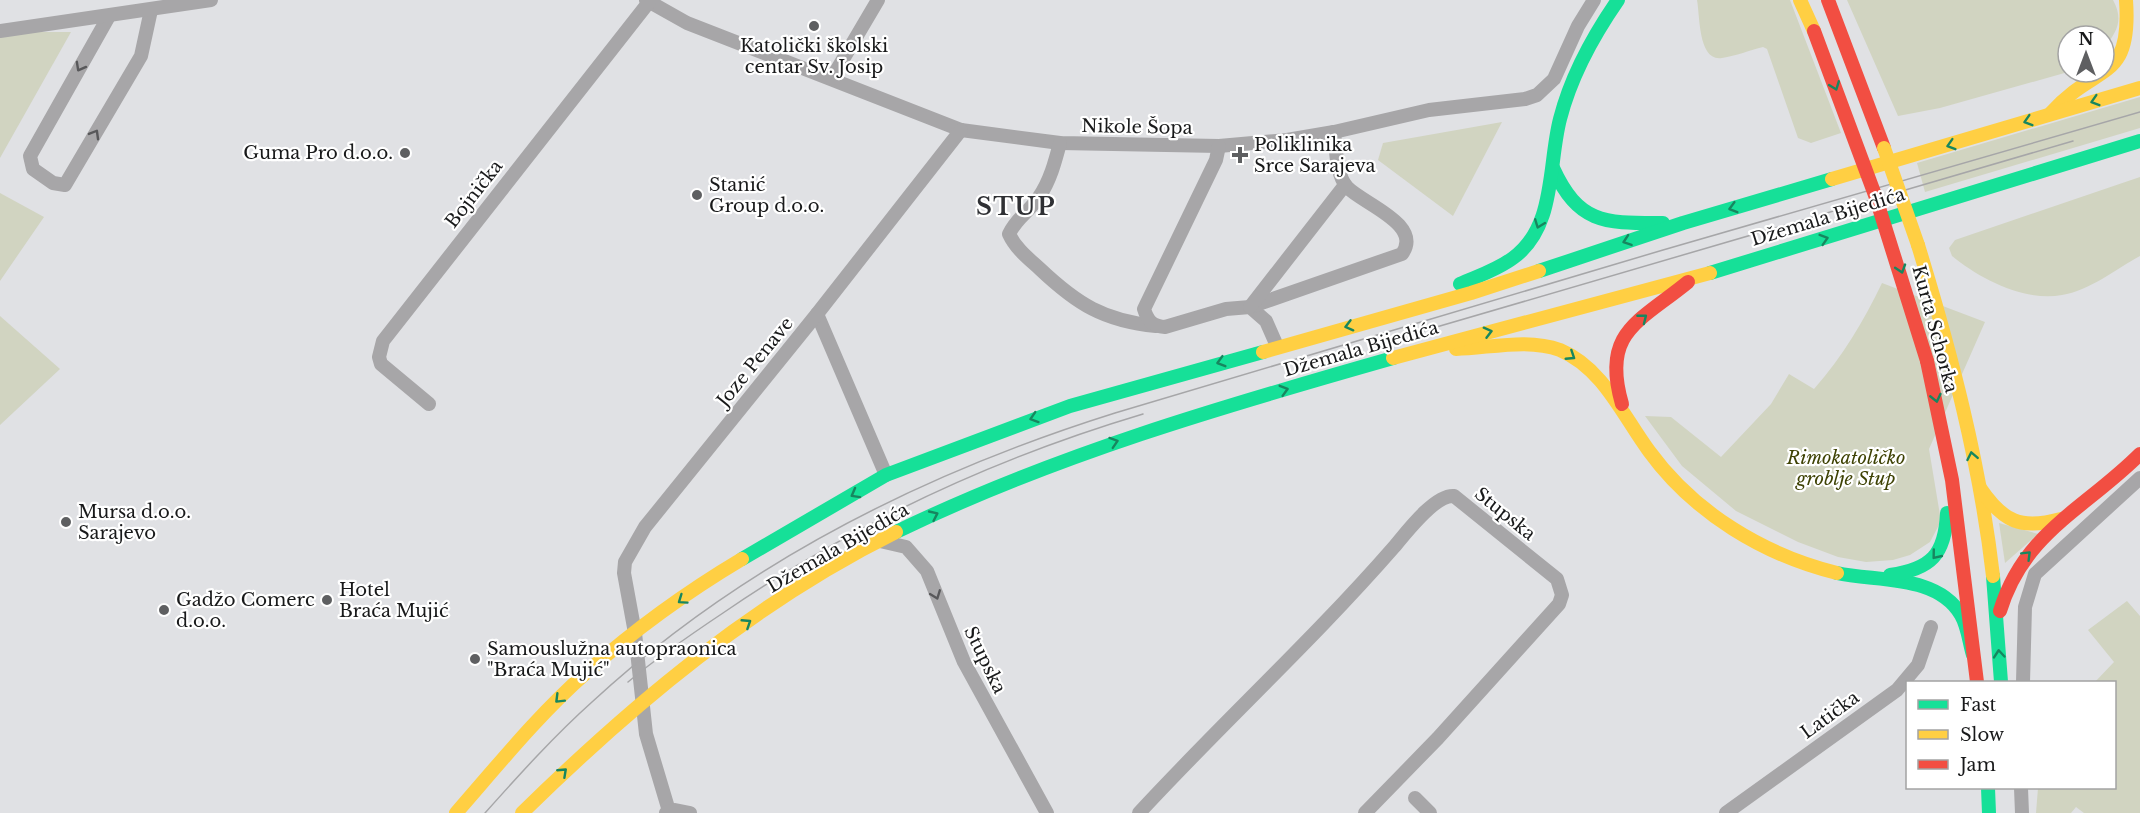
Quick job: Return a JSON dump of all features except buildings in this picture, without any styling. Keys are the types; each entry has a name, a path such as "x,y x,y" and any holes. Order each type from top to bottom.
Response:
{"main road":[{"path":"1406,311 1435,294 1495,269 1520,254 1534,236 1539,225 1552,167 1555,141 1567,97 1593,38 1618,0"},
{"name":"Kurta Schorka","path":"1800,0 1864,159 1911,303 1944,435 1952,480 1977,681"},
{"name":"Kurta Schorka","path":"1828,0 1918,245 1952,362 1977,483 1997,626 2001,681"},
{"path":"2127,0 2140,10"},
{"path":"2049,115 2067,95 2113,72 2123,63 2129,52 2133,27 2127,0"},
{"name":"Džemala Bijedića","path":"456,813 535,723 586,672 635,633 730,566 886,475 1006,428 1277,346 1522,277 1683,223 2140,88"},
{"name":"Džemala Bijedića","path":"522,813 590,746 641,702 729,634 880,541 1006,482 1105,445 1432,348 1693,277 2140,141"},
{"path":"2043,170 2140,152"},
{"path":"1552,167 1567,200 1578,210 1593,217 1610,221 1683,223"},
{"path":"1622,408 1615,376 1614,359 1618,346 1637,322 1693,277"},
{"path":"1432,348 1474,349 1519,344 1540,345 1562,350 1578,360 1622,408 1658,462 1683,490 1715,517 1757,543 1793,560 1859,577 1915,584 1936,591 1960,613 1973,656"},
{"path":"1997,626 2009,578 2017,565 2062,518 2138,457"},
{"path":"1859,577 1916,570 1930,563 1944,544 1947,531 1946,499 1952,480"},
{"path":"1977,483 1997,510 2011,520 2039,526 2062,518"},
{"path":"1988,789 1989,813"},
{"path":"2002,789 2002,813"}],"street":[{"path":"0,31 211,0"},
{"path":"832,78 878,0"},
{"name":"Nikole Šopa","path":"647,1 687,23 961,130 1060,143 1220,146 1334,132 1429,110 1525,99 1536,95 1554,79 1578,26 1594,0"},
{"name":"Bojnička","path":"429,404 381,364 379,357 383,341 647,1"},
{"path":"109,16 30,156 33,169 53,183 65,185 141,56 151,10"},
{"name":"Joze Penave","path":"635,633 624,573 625,562 645,527 817,314 961,130"},
{"path":"1060,143 1049,180 1038,199 1014,222 1009,234 1014,245 1059,287 1093,312 1132,324 1166,327 1226,309 1250,307 1402,254 1407,246 1407,238 1401,226 1345,185 1337,159 1334,132"},
{"path":"1156,326 1147,320 1144,309 1216,160 1220,146"},
{"path":"1250,307 1345,185"},
{"path":"1250,307 1266,321 1277,346"},
{"path":"817,314 886,475"},
{"path":"2024,681 2025,608 2035,574 2140,478"},
{"name":"Stupska","path":"1139,813 1374,570 1415,523 1436,502 1449,495 1454,496 1557,579 1562,595 1559,604 1446,729 1365,813"},
{"name":"Stupska","path":"880,541 906,547 927,572 958,648 996,724 1047,813"},
{"name":"Latička","path":"1726,813 1897,690 1918,665 1931,627"},
{"path":"635,633 646,734 668,812 682,810 690,813"},
{"path":"2021,789 2022,813"},
{"path":"1415,798 1430,813"}],"green space":[{"path":"1697,0 1790,0 1841,133 1811,143 1798,138 1767,49 1763,47 1722,58 1708,53 1704,46"},
{"path":"1847,0 2113,0 2118,14 2116,29 2116,24 2056,24 2056,75 1940,108 1898,116"},
{"path":"0,32 71,32 0,158"},
{"path":"2140,97 2140,128 1925,192 1917,163"},
{"path":"1502,122 1453,216 1378,160 1383,143"},
{"path":"2140,177 2140,256 2082,289 2072,293 2048,296 2018,292 1976,273 1952,256 1949,248 1955,240"},
{"path":"0,193 44,217 0,281"},
{"name":"Rimokatoličko groblje Stup","path":"1882,283 1985,322 1929,449 1941,521 1930,542 1910,555 1893,560 1866,562 1838,557 1798,542 1736,511 1682,466 1645,416 1671,417 1721,457 1771,404 1789,374 1814,389 1852,338"},
{"path":"0,316 60,369 0,425"},
{"path":"1999,523 2038,534 2005,563"},
{"path":"2127,601 2140,616 2140,813 2084,813 2076,807 2071,813 2036,813 2038,789 2116,789 2116,681 2096,681 2114,662 2088,630"}],"tram line":[{"path":"485,813 550,742 592,702 649,653 709,607 772,566 837,529 974,464 1115,413 1663,250 2140,112"},
{"path":"1416,333 2073,141"},
{"path":"628,682 686,638 772,581 873,523 978,473 1087,432 1143,414"}],"traffic: fast":[{"path":"1460,284 1513,258 1527,245 1537,230 1544,213 1556,137 1570,87 1584,57 1618,0"},
{"path":"1710,273 2140,141"},
{"path":"1553,168 1573,201 1596,217 1610,221 1663,223"},
{"path":"1539,271 1683,223 1832,179"},
{"path":"742,559 886,475 1070,406 1263,352"},
{"path":"896,532 1017,479 1141,434 1393,358"},
{"path":"1890,575 1916,569 1933,558 1943,540 1947,513"},
{"path":"1837,573 1905,582 1937,592 1961,615 1973,655"},
{"path":"1993,576 2001,681"},
{"path":"1988,789 1989,813"}],"traffic: slow":[{"path":"1800,0 1814,31"},
{"path":"2051,113 2067,97 2108,69 2117,59 2123,46 2126,27 2126,0"},
{"path":"1832,179 2140,88"},
{"path":"1884,148 1918,245"},
{"path":"1918,245 1963,409 1980,492 1993,576"},
{"path":"1263,352 1471,293 1539,271"},
{"path":"1393,358 1710,273"},
{"path":"1456,349 1522,344 1548,346 1575,358 1588,368 1611,394 1649,451 1687,494 1709,512 1757,543 1783,555 1837,573"},
{"path":"1980,488 1997,509 2014,520 2035,524 2061,519"},
{"path":"522,813 564,772 652,694 698,658 794,590 896,532"},
{"path":"456,813 536,722 587,672 662,612 742,559"}],"traffic: jam":[{"path":"1828,0 1884,148"},
{"path":"1814,31 1875,195 1927,361"},
{"path":"1622,404 1617,380 1617,360 1621,344 1640,319 1688,282"},
{"path":"1927,361 1952,480 1977,681"},
{"path":"2000,611 2024,561 2040,541 2140,454"}],"place":[{"name":"Katolički školski centar Sv. Josip","path":"814,26"},
{"name":"Guma Pro d.o.o.","path":"405,153"},
{"name":"Poliklinika Srce Sarajeva","path":"1240,155"},
{"name":"Stanić Group d.o.o.","path":"697,195"},
{"name":"Mursa d.o.o. Sarajevo","path":"66,522"},
{"name":"Hotel Braća Mujić","path":"327,600"},
{"name":"Gadžo Comerc d.o.o.","path":"164,610"},
{"name":"Samouslužna autopraonica \"Braća Mujić\"","path":"475,659"}],"district":[{"name":"STUP","path":"1016,207"}]}
